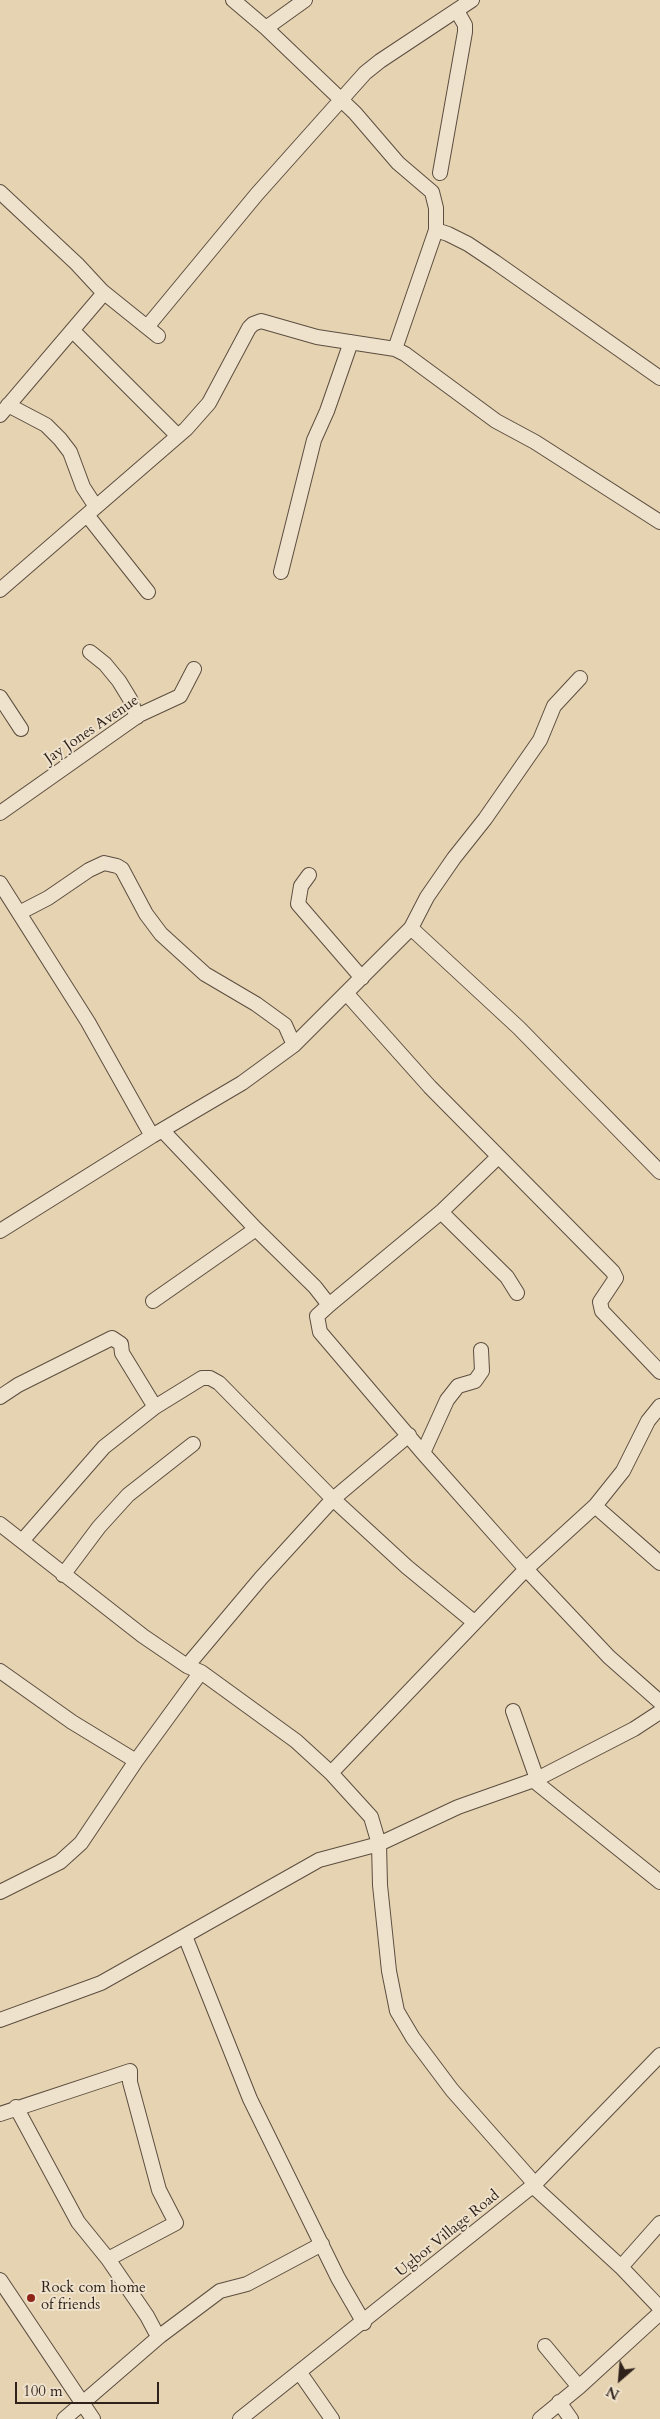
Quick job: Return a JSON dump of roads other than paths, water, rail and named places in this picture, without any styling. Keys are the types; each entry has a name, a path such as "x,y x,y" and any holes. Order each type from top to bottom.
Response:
{"street":[{"path":"233,0 266,28 355,113 398,163 432,192 436,208 436,230 395,349"},
{"path":"266,28 305,0"},
{"path":"147,327 258,194 364,74 380,61 472,0"},
{"path":"440,173 465,32 465,25 457,11"},
{"path":"0,192 77,264 104,293 158,336"},
{"path":"436,230 468,244 660,378"},
{"path":"104,293 4,410 46,425 60,439 70,452 92,511 148,592"},
{"path":"0,590 178,436 209,403 244,335 253,324 261,321 317,337 395,349 442,380 496,421 535,442 660,522"},
{"path":"73,331 178,436"},
{"path":"281,572 314,440 327,411 351,342"},
{"path":"90,652 105,664 119,681 130,699 137,717"},
{"name":"Jay Jones Avenue","path":"0,813 137,717 180,696 194,669"},
{"path":"0,1231 157,1133 242,1083 294,1045 411,928 427,897 454,858 485,819 540,740 554,706 580,678"},
{"path":"0,696 21,729"},
{"path":"19,913 48,898 89,870 104,863 117,866 122,869 146,914 161,934 205,974 256,1004 284,1025 294,1045"},
{"path":"309,875 301,886 298,904 362,978"},
{"path":"0,883 157,1133 316,1287 329,1305"},
{"path":"411,928 520,1028 660,1172"},
{"path":"347,994 367,1014 430,1087 613,1272 616,1278 600,1302 602,1311 660,1372"},
{"path":"498,1157 441,1212 317,1316 320,1332 409,1435 422,1453 526,1569 609,1657 660,1702"},
{"path":"441,1212 507,1277 517,1293"},
{"path":"153,1301 256,1229"},
{"path":"0,1397 18,1385 112,1338 121,1344 122,1353 155,1406"},
{"path":"422,1453 448,1400 458,1386 475,1381 482,1371 481,1350"},
{"path":"22,1542 104,1447 155,1406 202,1378 210,1378 219,1383 334,1499 408,1567 474,1622"},
{"path":"331,1773 526,1569 595,1506 623,1471 648,1421 660,1406"},
{"path":"187,1666 261,1578 334,1499 409,1435"},
{"path":"63,1575 99,1527 128,1495 193,1444"},
{"path":"595,1506 660,1563"},
{"path":"0,1524 143,1636 187,1666 200,1672 296,1741 331,1773 371,1817 379,1844 382,1904 389,1971 397,2011 412,2038 452,2090 534,2185 621,2267 660,2308"},
{"path":"0,1671 72,1722 136,1761"},
{"path":"0,1892 60,1862 81,1843 136,1761 200,1672"},
{"path":"513,1712 535,1780 660,1882"},
{"path":"0,2020 101,1983 319,1860 379,1844 458,1807 535,1780 634,1729 660,1712"},
{"path":"185,1936 250,2099 338,2278 364,2323"},
{"name":"Ugbor Village Road","path":"240,2419 364,2323 534,2185 660,2055"},
{"path":"0,2114 16,2107 130,2071 130,2082 160,2190 176,2223 108,2259"},
{"path":"16,2107 78,2222 108,2259 160,2336"},
{"path":"621,2267 660,2223"},
{"path":"64,2419 160,2336 220,2291 247,2284 322,2244"},
{"path":"0,2280 5,2296 81,2405 93,2419"},
{"path":"540,2419 580,2387 660,2313"},
{"path":"545,2346 580,2387"},
{"path":"300,2373 332,2419"},
{"path":"559,2402 571,2419"}],"place":[{"name":"Rock com home of friends","path":"31,2298"}]}
